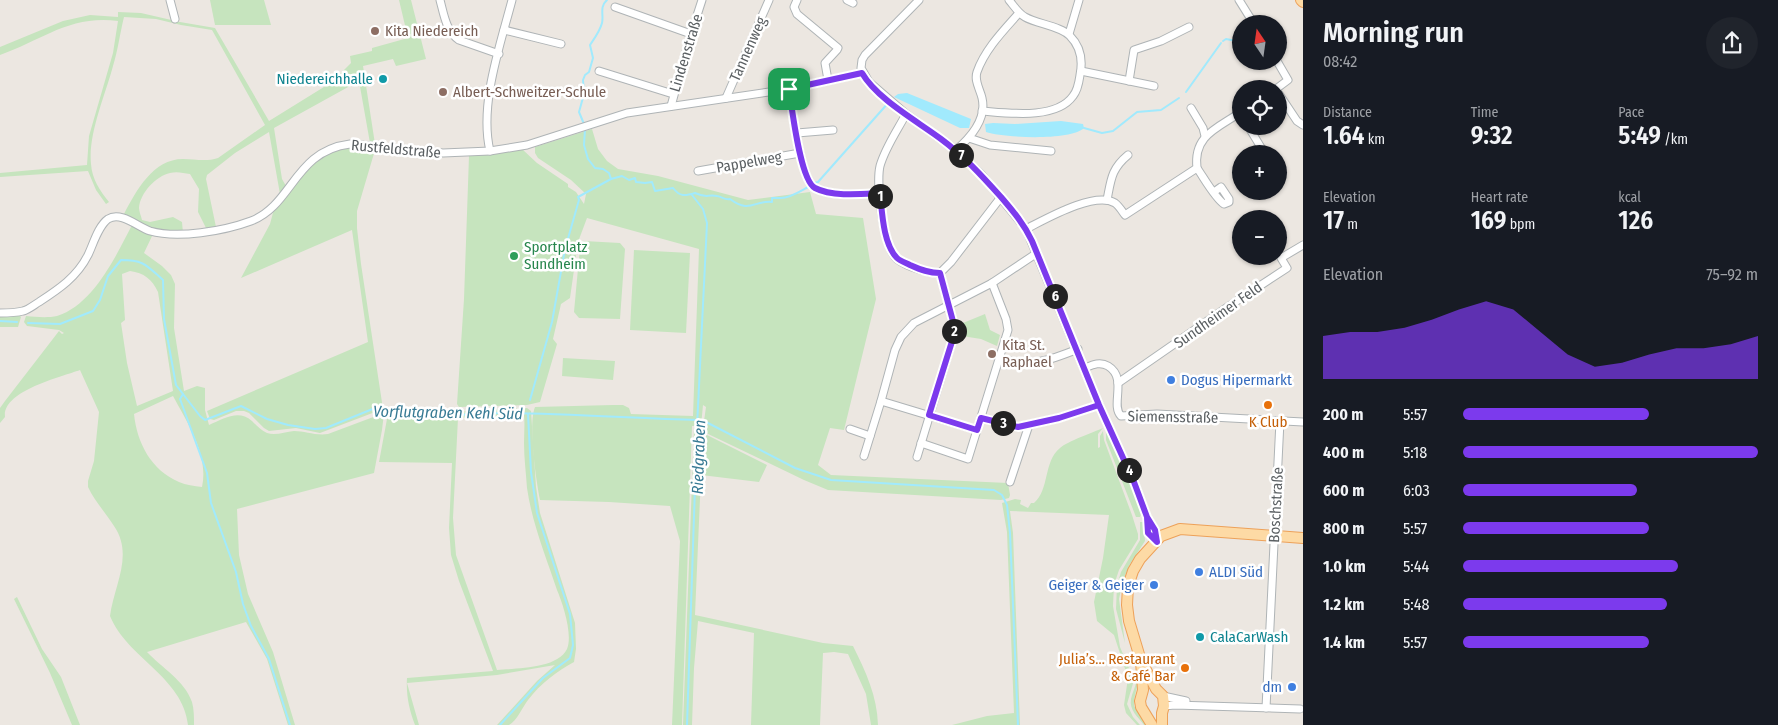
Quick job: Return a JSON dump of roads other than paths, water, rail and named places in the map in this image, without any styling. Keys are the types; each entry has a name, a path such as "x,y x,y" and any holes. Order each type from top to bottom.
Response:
{"main road":[{"path":"1162,725 1161,701 1141,661 1129,621 1127,605 1128,586 1133,571 1140,559 1157,542 1196,531 1303,538"},
{"path":"1141,661 1144,690 1140,700 1141,707 1152,725"},
{"path":"1144,690 1149,688 1161,701"},
{"path":"1146,714 1156,716 1161,701"}],"street":[{"path":"170,0 175,19"},
{"path":"440,0 446,23 453,36 459,40 499,54"},
{"path":"490,151 486,121 488,100 512,0"},
{"name":"Lindenstraße","path":"671,106 702,0"},
{"name":"Tannenweg","path":"726,98 769,0"},
{"path":"797,0 794,6 797,14 838,48 825,63 828,80"},
{"path":"918,0 865,55 861,63 862,73 890,101 956,150 982,175 1026,229 1078,349 1099,405 1134,482 1147,517 1148,533 1157,542"},
{"path":"982,111 1026,114 1059,107 1068,102 1074,95 1081,71 1079,47 1068,34 1025,17 1019,13 1009,0"},
{"path":"1068,34 1078,0"},
{"path":"1238,0 1248,15"},
{"path":"616,7 691,34"},
{"path":"956,150 969,138 980,120 982,98 976,80 978,71 992,45 1019,13"},
{"path":"1129,81 1134,50 1161,41 1189,27"},
{"path":"504,30 561,44"},
{"path":"1282,70 1287,81"},
{"path":"599,71 673,94"},
{"path":"1081,71 1154,86"},
{"name":"Rustfeldstraße","path":"0,312 24,311 69,281 81,268 101,227 107,220 115,217 123,218 150,231 170,234 187,234 252,221 267,212 304,166 337,145 350,144 443,153 490,151 527,145 581,126 627,113 789,89 862,73"},
{"path":"789,89 800,153 811,185 825,191 850,194 880,193"},
{"path":"1287,105 1298,121 1303,124"},
{"path":"1192,108 1203,128 1205,136"},
{"path":"906,114 883,157 880,168 882,218 886,236 897,258 922,270 940,273"},
{"path":"1214,192 1198,168 1197,150 1205,136 1232,119"},
{"path":"797,133 833,130"},
{"path":"969,138 990,145 1051,151"},
{"name":"Pappelweg","path":"698,171 800,153"},
{"path":"1106,200 1112,175 1118,164 1128,155"},
{"path":"1026,229 1084,203 1106,200 1116,204 1125,215 1198,168"},
{"path":"940,273 952,262 1000,197"},
{"name":"Sundheimer Feld","path":"1118,383 1287,268 1281,258 1303,244"},
{"path":"864,456 895,350 901,337 914,323 992,283 1037,253"},
{"path":"917,457 954,335 954,325 940,273"},
{"path":"921,443 968,459 1008,330 1006,318 992,283"},
{"path":"1000,359 1025,363 1048,360 1078,349"},
{"path":"1085,368 1098,363 1104,364 1114,371 1118,383"},
{"name":"Siemensstraße","path":"1118,383 1118,411 1121,416 1157,414 1303,422"},
{"path":"881,401 977,430"},
{"path":"981,418 1018,427 1059,418 1099,405"},
{"name":"Boschstraße","path":"1266,708 1280,421"},
{"path":"1010,482 1029,425"},
{"path":"850,429 870,436"},
{"path":"1161,701 1208,706 1300,709"}],"water":[{"path":"907,93 971,119 969,128 960,128 894,97 898,94"},
{"path":"1061,121 1083,124 1084,128 1077,132 1052,137 1021,137 986,132 985,124 1015,124"}],"waterway":[{"path":"584,124 579,112 584,94 583,80 589,72 593,58 590,45 601,26 602,8 607,0"},
{"path":"1223,41 1226,39 1232,40"},
{"path":"1186,92 1221,43"},
{"path":"1084,128 1102,133 1113,131 1137,112 1161,110 1179,98"},
{"path":"814,183 818,182 889,102"},
{"path":"585,129 584,145 588,159 595,168 603,169 609,173 611,179 622,176 629,180 635,178 636,182 652,182 655,191 673,188 683,195 695,193 703,196 717,196 730,199 742,206 747,206 772,202 772,198 789,197 810,186"},
{"path":"530,400 552,322 565,249 579,200 578,197 611,179"},
{"name":"Riedgraben","path":"687,725 697,427 707,223 703,209 692,195"},
{"name":"Vorflutgraben Kehl Süd","path":"28,323 60,324 93,311 100,300 108,276 121,260 135,261 144,264 163,280 164,319 176,385 205,420 241,406 267,419 288,425 315,429 326,428 375,408 390,412 422,415 507,413 698,420 706,422 795,468 831,480 994,490 1002,495 1007,505 1010,533 1018,725"},
{"name":"Vorflutgraben Kehl Süd","path":"0,321 17,322"},
{"path":"183,394 180,399 207,473 211,503 236,572 243,604 251,626 269,659 290,725"},
{"path":"500,725 543,678 570,658 573,645 570,614 537,513 531,472 528,414"}],"place":[{"name":"Kita Niedereich","path":"375,31"},
{"name":"Niedereichhalle","path":"383,79"},
{"name":"Albert-Schweitzer-Schule","path":"443,92"},
{"name":"Sportplatz Sundheim","path":"514,256"},
{"name":"Kita St. Raphael","path":"992,354"},
{"name":"Dogus Hipermarkt","path":"1171,380"},
{"name":"K Club","path":"1268,405"},
{"name":"ALDI Süd","path":"1199,572"},
{"name":"Geiger & Geiger","path":"1154,585"},
{"name":"CalaCarWash","path":"1200,637"},
{"name":"Julia’s… Restaurant & Café Bar","path":"1185,668"},
{"name":"dm","path":"1292,687"}]}
